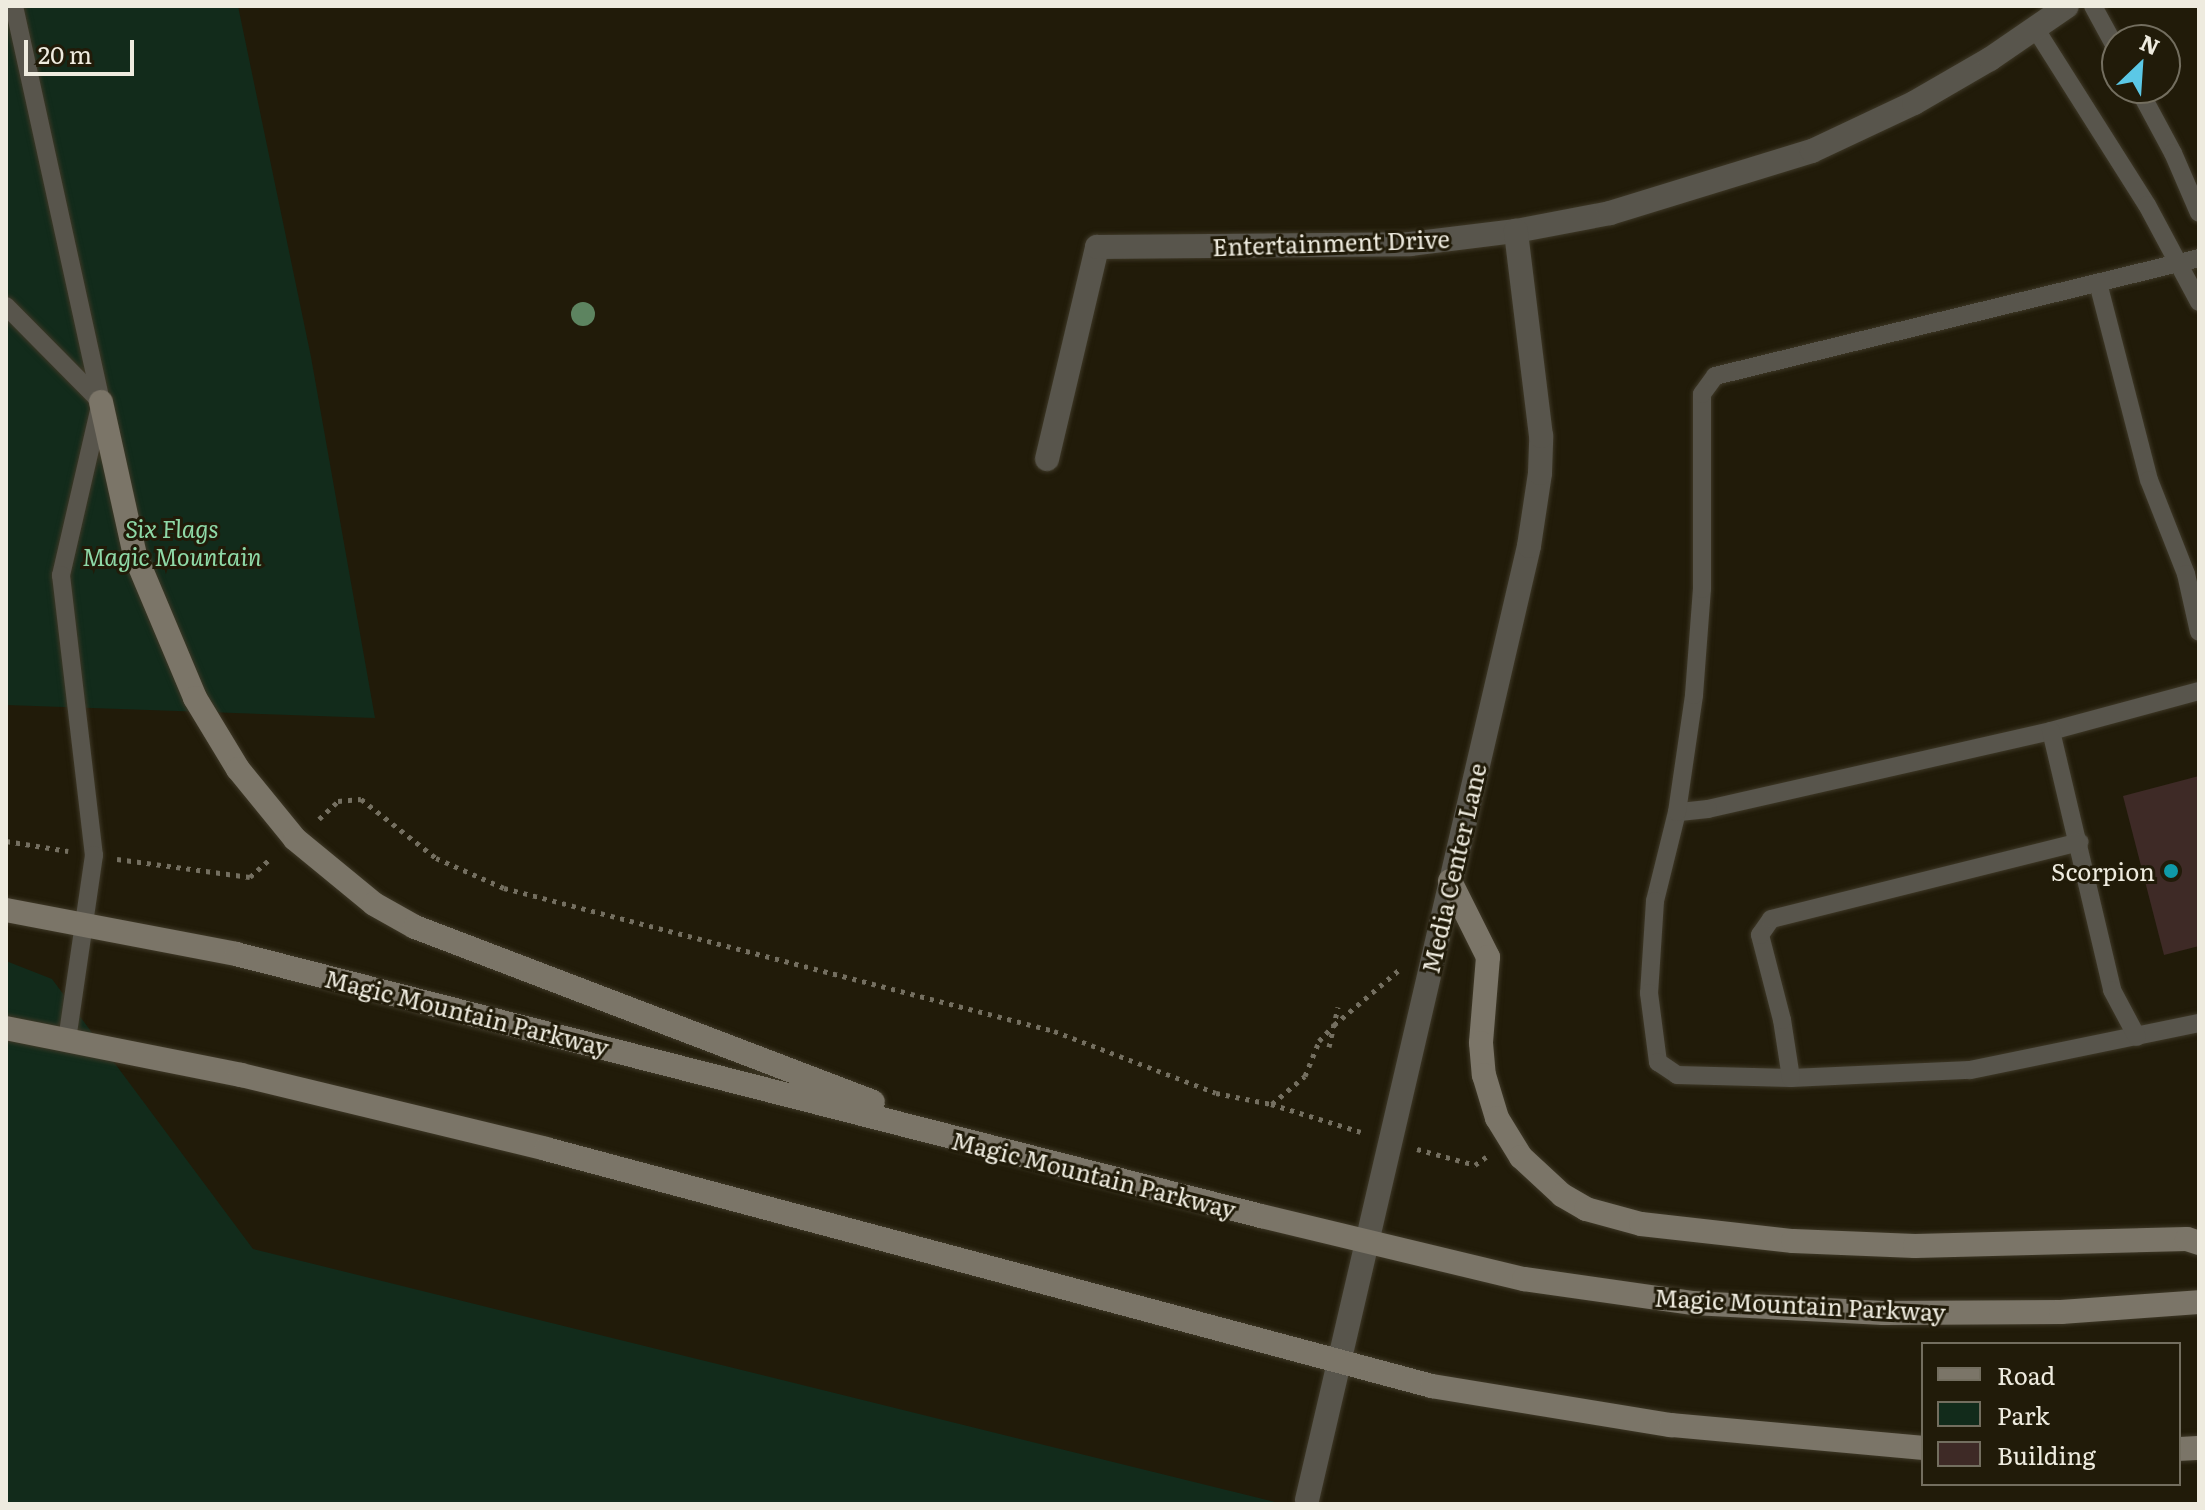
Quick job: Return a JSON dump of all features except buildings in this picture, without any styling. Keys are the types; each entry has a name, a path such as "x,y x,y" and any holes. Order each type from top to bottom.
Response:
{"main road":[{"path":"101,402 135,555 195,698 238,769 262,800 295,839 330,870 374,904 459,946 999,1150"},
{"path":"1450,881 1488,957 1481,1043 1484,1075 1497,1118 1521,1157 1562,1195 1586,1209 1641,1224 1793,1241 1915,1246 2187,1239 2199,1243"},
{"name":"Magic Mountain Parkway","path":"6,910 86,923 266,962 999,1150 1524,1279 1693,1303 1898,1313 2061,1312 2199,1302"},
{"path":"6,1028 241,1075 531,1145 1432,1386 1604,1416 1738,1432 1921,1448"}],"street":[{"name":"Entertainment Drive","path":"1047,459 1097,247 1410,244 1516,231 1610,213 1812,151 1914,103 1990,59 2067,6"},
{"name":"Media Center Lane","path":"1307,1500 1529,546 1540,473 1541,436 1516,231"}],"lane":[{"path":"14,6 101,402 61,575 93,840 86,923 67,1039"},
{"path":"2093,6 2103,24"},
{"path":"2035,28 2147,205 2199,302"},
{"path":"2147,104 2173,153 2199,213"},
{"path":"2199,258 1715,376 1702,394 1702,589 1694,695 1677,812 1655,901 1649,993 1658,1062 1677,1075 1791,1078 1970,1070 2199,1023"},
{"path":"2098,283 2149,480 2186,574 2199,632"},
{"path":"6,306 101,402"},
{"path":"1677,812 1708,809 2051,731 2199,691"},
{"path":"2051,731 2080,842 2112,990 2137,1037"},
{"path":"1791,1078 1782,1020 1760,935 1771,919 2080,842"}],"path":[{"path":"321,818 338,801 361,799 436,858 504,888 1054,1031 1216,1093 1271,1104 1326,1122"},
{"path":"127,861 250,877 272,857"},
{"path":"1271,1104 1305,1076 1319,1041 1334,1025 1436,938"},
{"path":"1329,1047 1338,1007"},
{"path":"1442,1156 1475,1165 1497,1150"}],"green space":[{"name":"Six Flags Magic Mountain","path":"6,6 238,6 311,357 375,718 6,705"},
{"path":"6,961 52,979 253,1249 1283,1504 6,1504"}],"place":[{"name":"Scorpion","path":"2171,871"}]}
